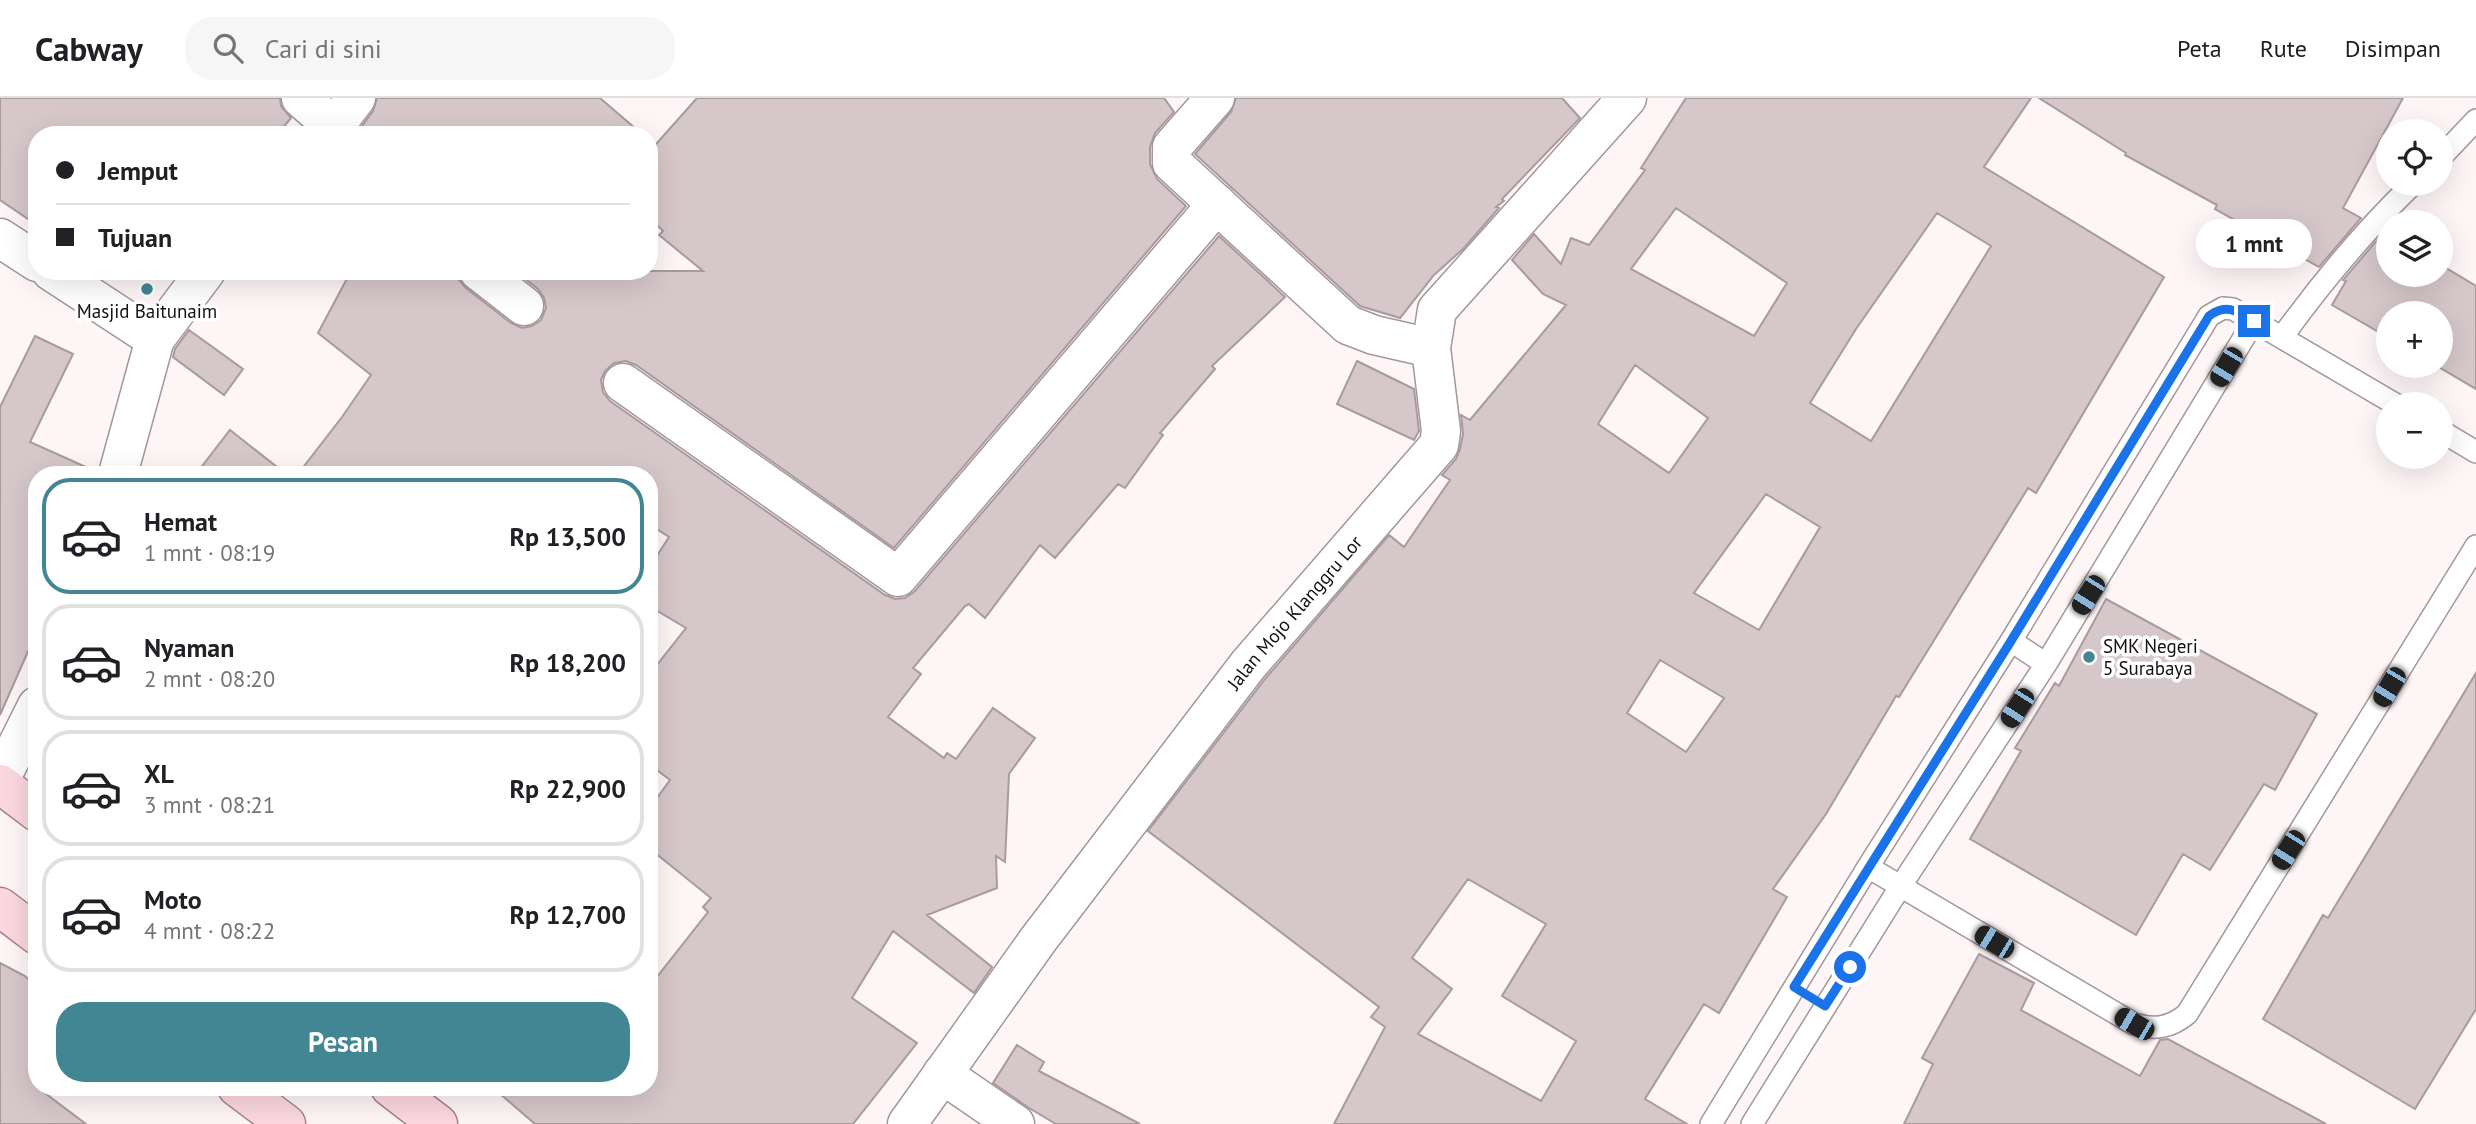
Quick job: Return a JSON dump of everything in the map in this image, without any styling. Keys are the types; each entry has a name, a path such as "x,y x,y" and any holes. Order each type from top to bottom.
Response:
{"main road":[{"path":"0,782 28,805"},
{"path":"0,907 28,928"},
{"path":"249,1096 286,1124"},
{"path":"402,1096 438,1124"}],"street":[{"path":"301,98 339,120"},
{"path":"1215,98 1172,147 1172,163 1348,325 1374,335 1431,348"},
{"name":"Jalan Mojo Klanggru Lor","path":"907,1124 1038,940 1248,665 1439,445 1441,431 1431,348 1437,310 1628,98"},
{"path":"623,383 898,577 1217,204"},
{"path":"0,238 28,256"},
{"path":"65,280 155,339"},
{"path":"120,466 155,339 199,280"},
{"path":"491,280 524,306"},
{"path":"0,782 28,724"},
{"path":"943,1074 1015,1124"}],"lane":[{"path":"2453,144 2476,120"},
{"path":"2282,337 2315,292 2379,216 2400,196"},
{"path":"1711,1124 2209,316 2223,308 2233,309 2376,393"},
{"path":"1752,1124 1900,887 2046,664 2254,321"},
{"path":"2453,438 2476,452"},
{"path":"1868,867 2134,1024 2150,1028 2165,1027 2178,1021 2187,1014 2476,546"},
{"path":"2011,641 2046,664"},
{"path":"1794,987 1825,1006"}],"building":[{"path":"0,98 280,98 281,106 291,118 284,126 28,126 28,219 0,200"},
{"path":"377,98 600,98 633,126 362,126 373,111"},
{"path":"697,98 1164,98 1174,112 1155,133 1150,147 1150,164 1157,179 1186,206 894,548 636,365 626,361 614,363 605,371 601,380 603,392 610,401 885,595 895,599 905,598 915,591 1219,236 1285,297 1212,366 1215,369 1160,433 1163,435 1125,488 1118,484 1055,558 1040,545 985,618 969,604 965,606 913,668 921,674 888,717 944,758 947,753 956,759 993,708 1035,738 1009,774 1005,862 996,856 997,888 927,915 992,967 974,993 893,931 852,998 917,1043 853,1124 535,1124 502,1096 658,1096 658,976 708,912 703,907 711,898 658,855 658,797 670,780 658,771 658,664 686,628 658,611 658,554 669,537 658,530 658,466 304,466 371,375 318,333 346,280 459,280 511,323 522,328 541,320 546,308 538,289 526,280 658,280 658,271 703,271 659,235 663,231 658,226 658,142"},
{"path":"1236,98 1562,98 1580,118 1502,199 1504,201 1496,207 1499,208 1463,249 1434,275 1400,318 1360,306 1195,154 1231,112"},
{"path":"1686,98 2031,98 1984,167 2164,277 2036,493 2028,488 1899,697 1896,696 1826,814 1773,889 1787,897 1719,1013 1704,1004 1645,1099 1687,1124 1334,1124 1385,1027 1371,1017 1379,1007 1148,831 1265,679 1389,535 1404,547 1450,480 1442,475 1456,459 1460,449 1463,434 1461,415 1470,420 1566,305 1543,294 1512,260 1534,234 1561,264 1571,238 1589,245 1645,170 1641,168","holes":["1676,208 1787,283 1754,336 1631,269","1937,213 1991,246 1871,441 1810,403 1856,329","1635,365 1708,418 1669,473 1598,424","1766,494 1820,527 1759,630 1694,593","1660,660 1724,698 1686,752 1627,713","1468,879 1546,924 1502,996 1576,1041 1541,1101 1418,1034 1452,989 1412,958"]},
{"path":"2039,98 2403,98 2392,119 2376,119 2376,148 2343,208 2361,218 2319,267 2215,209 2217,205 2125,155 2126,153"},
{"path":"2376,241 2376,287 2453,287 2453,272 2476,286 2476,389 2453,375 2453,301 2376,301 2376,330 2332,305 2346,281 2343,280"},
{"path":"189,330 243,369 224,395 173,357 175,349"},
{"path":"35,336 73,354 30,442 84,466 28,466 28,651 0,715 0,407"},
{"path":"1357,361 1414,389 1419,431 1414,440 1337,404"},
{"path":"230,430 276,466 202,466"},
{"path":"2106,599 2317,714 2275,790 2264,784 2210,870 2183,854 2136,935 1970,839 2021,751 2015,748 2055,683 2059,686"},
{"path":"2476,673 2476,1009 2415,1109 2263,1019 2323,915 2328,918"},
{"path":"1979,954 2034,983 2021,1010 2140,1076 2160,1040 2168,1039 2326,1124 1904,1124 1933,1064 1922,1058"},
{"path":"0,963 28,979 28,1096 49,1096 86,1124 0,1124"},
{"path":"1017,1045 1044,1062 1039,1071 1140,1124 1056,1124 1029,1108 993,1083"}],"place":[{"name":"Masjid Baitunaim","path":"147,289"},
{"name":"SMK Negeri 5 Surabaya","path":"2089,657"}],"route":[{"path":"1850,967 1825,1006 1794,987 2011,641 2209,316 2223,308 2233,309 2254,321"}]}
